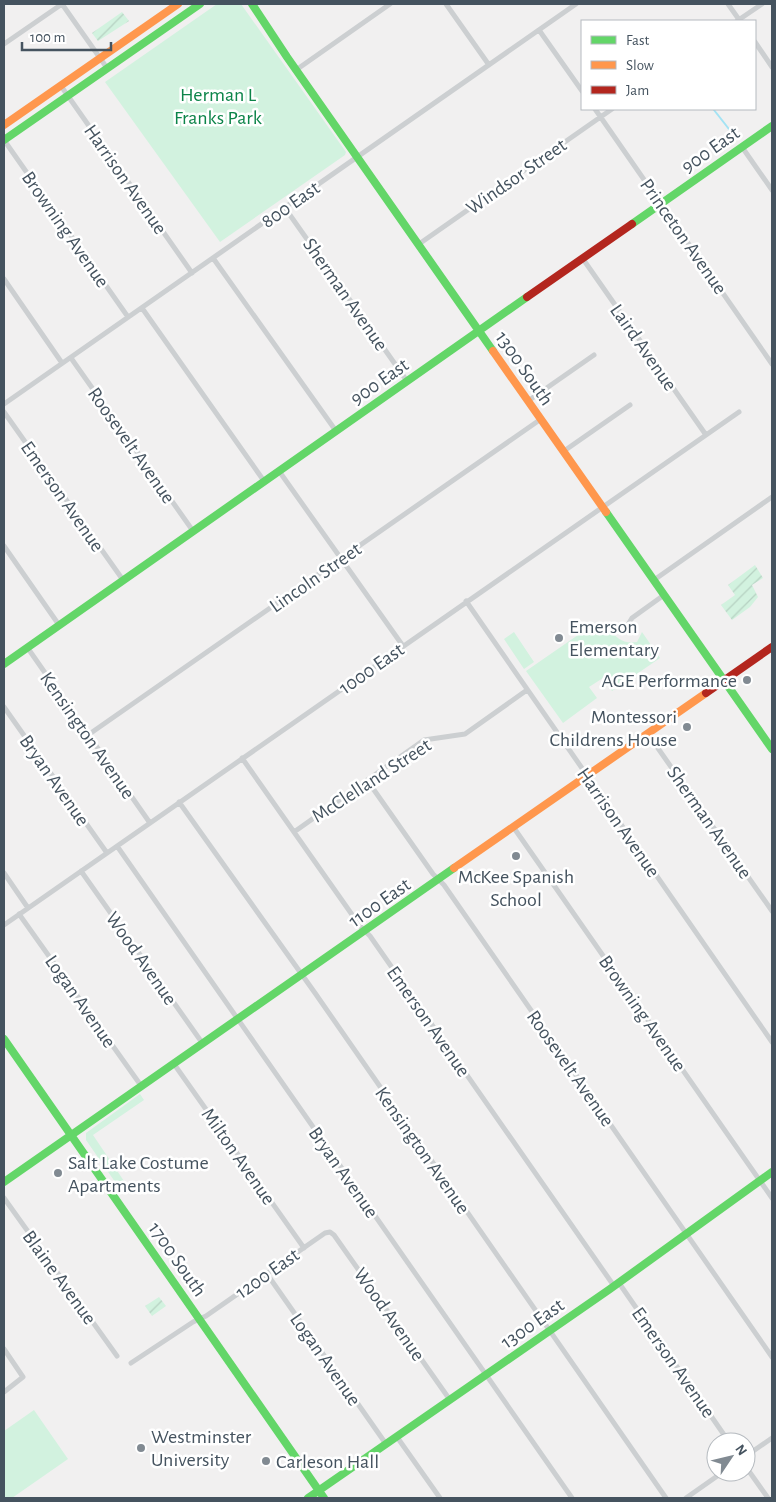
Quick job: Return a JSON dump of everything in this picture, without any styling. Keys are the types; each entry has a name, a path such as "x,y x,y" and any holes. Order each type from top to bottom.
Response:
{"street":[{"path":"4,44 62,4 107,68"},
{"path":"4,125 178,4"},
{"path":"4,140 200,4"},
{"name":"1300 South","path":"252,4 296,70 772,749"},
{"path":"296,70 390,4"},
{"path":"446,4 489,65"},
{"name":"800 East","path":"4,404 539,30 570,6 576,4"},
{"path":"728,4 738,20"},
{"path":"740,20 762,4"},
{"path":"539,30 581,90"},
{"path":"756,43 772,67"},
{"name":"Harrison Avenue","path":"60,86 192,273"},
{"name":"Princeton Avenue","path":"596,110 772,364"},
{"name":"Windsor Street","path":"419,244 611,110"},
{"name":"900 East","path":"4,664 772,126"},
{"name":"Browning Avenue","path":"4,140 128,317"},
{"path":"742,147 772,190"},
{"name":"Sherman Avenue","path":"285,208 407,382"},
{"path":"213,258 336,432"},
{"name":"Laird Avenue","path":"583,259 706,435"},
{"path":"4,279 62,364"},
{"path":"142,308 264,481"},
{"path":"528,401 594,355"},
{"name":"Roosevelt Avenue","path":"71,358 193,531"},
{"path":"564,451 630,405"},
{"name":"Emerson Avenue","path":"4,412 123,580"},
{"name":"1000 East","path":"4,926 178,802 738,412"},
{"name":"Lincoln Street","path":"88,735 541,420"},
{"path":"279,471 403,646"},
{"path":"654,580 772,497"},
{"path":"4,546 60,625"},
{"path":"626,628 632,618 664,595"},
{"name":"Harrison Avenue","path":"466,601 772,1042"},
{"name":"Kensington Avenue","path":"27,647 150,823"},
{"name":"1100 East","path":"4,1182 772,647"},
{"name":"McClelland Street","path":"294,832 427,739 464,734 527,690"},
{"name":"Bryan Avenue","path":"4,707 107,853"},
{"name":"Sherman Avenue","path":"648,734 772,911"},
{"name":"Emerson Avenue","path":"242,758 722,1432"},
{"name":"Roosevelt Avenue","path":"367,780 433,874 444,885 772,1357"},
{"name":"Kensington Avenue","path":"178,802 666,1498"},
{"name":"Browning Avenue","path":"514,828 772,1198"},
{"name":"Bryan Avenue","path":"117,846 572,1498"},
{"name":"Wood Avenue","path":"81,871 203,1044"},
{"path":"4,873 28,908"},
{"name":"Logan Avenue","path":"19,914 142,1087"},
{"name":"1700 South","path":"4,1039 324,1498"},
{"name":"Milton Avenue","path":"174,1064 304,1248"},
{"name":"1300 East","path":"308,1498 616,1284 772,1172"},
{"name":"Blaine Avenue","path":"4,1198 117,1356"},
{"name":"Wood Avenue","path":"328,1232 334,1235 450,1400"},
{"name":"1200 East","path":"131,1363 200,1319 328,1232"},
{"name":"Logan Avenue","path":"267,1274 386,1444"},
{"path":"4,1349 22,1378 4,1392"},
{"path":"397,1436 440,1498"},
{"path":"756,1449 772,1438"},
{"path":"756,1481 768,1498"},
{"path":"686,1498 709,1482"}],"green space":[{"name":"Herman L Franks Park","path":"217,4 241,4 346,152 345,155 220,242 105,82"},
{"path":"122,12 129,21 98,41 92,33"},
{"path":"755,565 763,578 752,585 758,597 750,607 732,620 721,605 735,595 728,585"},
{"path":"591,626 597,634 609,628 618,638 628,642 637,642 642,632 660,658 612,691 603,678 589,687 597,698 563,723 526,671"},
{"path":"514,632 534,662 524,669 504,639"},
{"path":"140,1094 144,1100 93,1135 128,1187 122,1192 86,1140 86,1133"},
{"path":"159,1297 166,1306 152,1316 145,1306"},
{"path":"34,1410 68,1459 12,1498 4,1498 4,1431"}],"waterway":[{"path":"714,110 736,138"}],"traffic: fast":[{"path":"4,140 200,4"},
{"path":"252,4 493,351"},
{"path":"632,224 772,126"},
{"path":"4,664 527,297"},
{"path":"606,512 772,749"},
{"path":"4,1182 454,868"},
{"path":"4,1039 324,1498"},
{"path":"308,1498 610,1289 772,1172"}],"traffic: slow":[{"path":"4,125 178,4"},
{"path":"493,351 606,512"},
{"path":"454,868 706,693"}],"traffic: jam":[{"path":"527,297 632,224"},
{"path":"706,693 772,647"}],"place":[{"name":"Emerson Elementary","path":"559,638"},
{"name":"AGE Performance","path":"747,680"},
{"name":"Montessori Childrens House","path":"687,727"},
{"name":"McKee Spanish School","path":"516,856"},
{"name":"Salt Lake Costume Apartments","path":"58,1173"},
{"name":"Westminster University","path":"141,1448"},
{"name":"Carleson Hall","path":"266,1461"}]}
